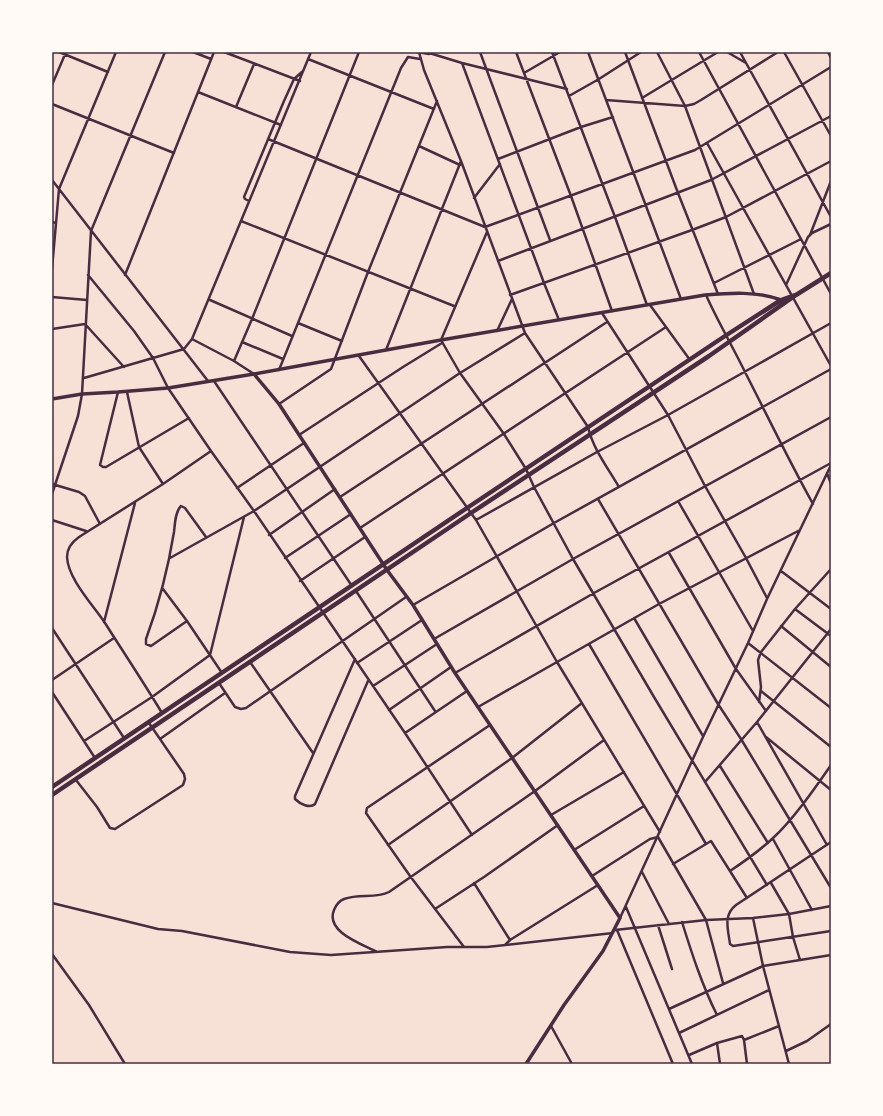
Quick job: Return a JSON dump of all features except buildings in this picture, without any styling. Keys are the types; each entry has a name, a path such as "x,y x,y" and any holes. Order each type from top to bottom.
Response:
{"main road":[{"path":"52,795 471,513 729,343 794,296 831,273"},
{"path":"52,787 149,723 318,607 352,586 588,427 690,361 725,336 781,300 794,296"}],"street":[{"path":"59,52 65,53 108,72"},
{"path":"52,269 59,189 116,52"},
{"path":"52,494 78,416 82,394 91,231 165,52"},
{"path":"193,52 211,59"},
{"path":"125,275 214,52"},
{"path":"224,52 300,81"},
{"path":"84,378 184,349 192,340 210,300 311,52"},
{"path":"234,361 359,52"},
{"path":"567,89 418,52 461,161 522,327 588,427 597,452 619,487"},
{"path":"426,52 430,54"},
{"path":"480,52 550,240"},
{"path":"516,52 583,228 612,312"},
{"path":"552,52 615,217 627,253 649,305 690,361"},
{"path":"524,73 560,52"},
{"path":"588,52 681,299"},
{"path":"625,52 665,160 718,294"},
{"path":"569,96 641,52"},
{"path":"657,52 685,106 754,294"},
{"path":"699,52 831,294"},
{"path":"642,98 718,52"},
{"path":"727,52 746,63"},
{"path":"740,52 831,217"},
{"path":"606,100 685,106 694,104 778,52"},
{"path":"784,52 831,136"},
{"path":"828,52 831,58"},
{"path":"52,85 65,53"},
{"path":"278,370 406,59 411,57 420,59"},
{"path":"308,59 434,110"},
{"path":"462,63 520,215 544,283 560,320"},
{"path":"236,107 254,64"},
{"path":"268,139 485,227 700,148 831,67"},
{"path":"250,201 244,197 294,79 303,71"},
{"path":"198,92 281,125"},
{"path":"279,404 331,370 368,272 437,101"},
{"path":"52,104 174,153"},
{"path":"498,159 613,116"},
{"path":"498,261 711,180 831,116"},
{"path":"413,606 496,556 763,408 831,368 794,296 786,285 742,208 707,143"},
{"path":"419,146 460,165"},
{"path":"386,351 461,161"},
{"path":"510,295 660,242 726,216 831,161"},
{"path":"474,198 500,164"},
{"path":"52,180 208,381"},
{"path":"786,285 804,244 810,235 831,182"},
{"path":"241,221 410,290 454,306"},
{"path":"52,222 56,223"},
{"path":"810,235 831,224"},
{"path":"299,435 441,342 454,306 487,232"},
{"path":"714,283 801,239"},
{"path":"88,275 134,331 153,358 168,388 428,766 472,835"},
{"path":"52,399 82,394 168,388 214,381 705,295 754,294 767,296 786,303"},
{"path":"705,295 781,445 813,504"},
{"path":"52,297 87,300"},
{"path":"496,331 512,299"},
{"path":"210,300 292,336"},
{"path":"602,313 668,415 767,599"},
{"path":"340,497 607,322"},
{"path":"298,323 342,341"},
{"path":"476,520 597,452 668,415 831,323"},
{"path":"52,329 85,324"},
{"path":"85,324 124,367"},
{"path":"360,528 443,475 666,327"},
{"path":"170,558 254,511 460,373 525,333"},
{"path":"192,340 234,361 254,374 279,404 365,537 413,606 455,673 620,918"},
{"path":"242,342 283,359"},
{"path":"441,342 460,373 504,434 526,469 534,487 573,559 692,762 751,857 767,886"},
{"path":"359,356 476,520 557,662 660,832"},
{"path":"214,381 352,586"},
{"path":"118,392 100,464 101,466 106,467 189,418"},
{"path":"127,392 139,447 163,484"},
{"path":"434,639 573,559 831,417"},
{"path":"237,488 304,443"},
{"path":"162,713 104,622 74,579 68,563 67,551 74,541 163,484 211,451"},
{"path":"455,673 594,593 831,464"},
{"path":"526,1064 550,1026 599,958 615,931 703,736 736,670 767,599 831,464"},
{"path":"827,472 831,484"},
{"path":"54,485 79,492 85,496 100,524"},
{"path":"269,535 335,489"},
{"path":"598,499 718,704 741,739 831,888"},
{"path":"678,501 753,632"},
{"path":"104,622 135,502"},
{"path":"187,621 151,646 146,644 146,639 163,588 170,558 176,518 181,506 185,508 206,537"},
{"path":"285,558 351,514"},
{"path":"84,741 210,656 244,517"},
{"path":"52,520 87,532"},
{"path":"478,707 659,604 801,529"},
{"path":"300,581 365,537"},
{"path":"669,553 736,670 766,711"},
{"path":"759,702 761,691 758,660 760,652 795,608 831,568"},
{"path":"781,571 831,608"},
{"path":"163,588 222,673"},
{"path":"356,591 435,712"},
{"path":"218,683 235,707 240,709 246,708 406,597"},
{"path":"795,608 831,636"},
{"path":"634,618 703,736"},
{"path":"357,663 422,620"},
{"path":"781,626 812,653 831,667"},
{"path":"52,628 125,739"},
{"path":"705,782 757,722 831,629"},
{"path":"52,680 114,638"},
{"path":"373,686 437,643"},
{"path":"748,643 831,708"},
{"path":"589,644 706,844"},
{"path":"355,659 295,796 295,799 298,802 309,806 313,806 315,804 368,680"},
{"path":"250,662 313,754"},
{"path":"389,710 451,666"},
{"path":"405,733 467,690"},
{"path":"761,691 831,747"},
{"path":"52,692 95,758"},
{"path":"160,739 225,693"},
{"path":"388,844 512,758 582,703"},
{"path":"757,722 803,803 830,844 733,908 727,919 730,944 737,946 831,931"},
{"path":"75,779 97,807 110,828 118,829 181,786 185,781 184,774 149,723"},
{"path":"464,947 410,876 365,810 490,725"},
{"path":"764,735 831,790"},
{"path":"378,952 340,932 332,921 331,917 335,906 343,899 350,897 383,895 535,791 604,740"},
{"path":"730,871 751,857 773,839 803,803 831,765"},
{"path":"720,766 768,843"},
{"path":"551,816 624,772"},
{"path":"574,850 644,806"},
{"path":"435,909 558,825"},
{"path":"658,837 706,920 723,983"},
{"path":"592,876 650,839 658,837"},
{"path":"773,839 812,910"},
{"path":"673,864 711,841 714,843 747,898"},
{"path":"641,872 669,924"},
{"path":"771,882 789,914 793,937 800,960"},
{"path":"474,883 510,940"},
{"path":"505,945 510,940 598,884"},
{"path":"52,903 158,928 182,931 290,952 331,955 447,947 487,947 615,931 635,927 789,914 831,906"},
{"path":"626,906 692,1064"},
{"path":"753,918 763,966 789,1064"},
{"path":"682,922 705,992 717,1015"},
{"path":"658,925 672,969"},
{"path":"615,931 673,1064"},
{"path":"52,954 89,1005 125,1064"},
{"path":"669,1009 763,966 831,955"},
{"path":"679,1033 769,990"},
{"path":"786,1051 807,1041 831,1024"},
{"path":"550,1026 572,1064"},
{"path":"744,1040 779,1026"},
{"path":"689,1055 717,1043 740,1036 743,1037 744,1040 747,1064"},
{"path":"717,1043 720,1064"}]}
